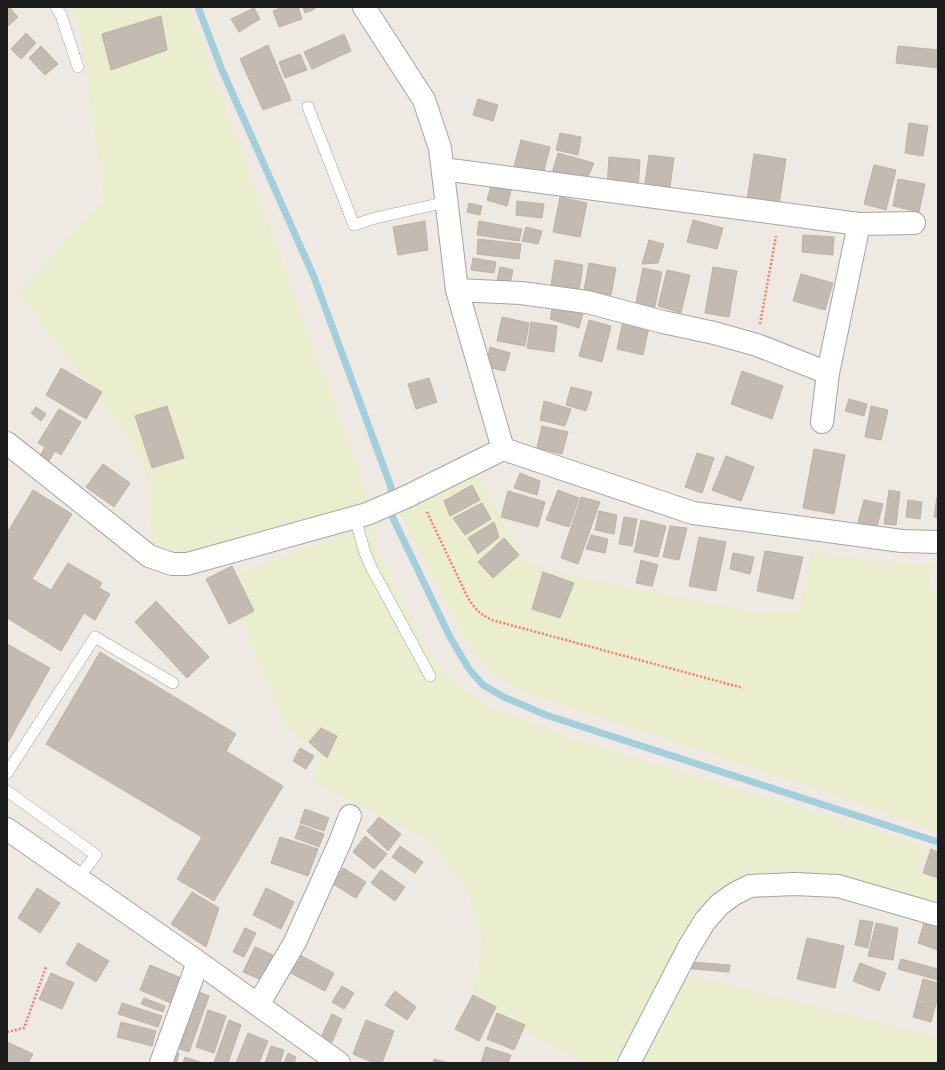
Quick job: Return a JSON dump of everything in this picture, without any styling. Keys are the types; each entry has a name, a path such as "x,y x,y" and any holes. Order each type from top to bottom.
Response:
{"street":[{"path":"364,7 424,100 440,148 457,290 503,449"},
{"path":"443,169 859,224 914,223"},
{"path":"822,422 828,372 859,224"},
{"path":"457,290 521,293 587,302 757,345 828,372"},
{"path":"7,443 149,556 172,564 187,564 361,516 412,494 503,449 692,513 902,541 938,542"},
{"path":"258,1005 295,942 340,842 350,816"},
{"path":"7,828 339,1063"},
{"path":"629,1063 705,921 719,904 750,886 794,884 838,886 938,915"},
{"path":"160,1063 198,962"}],"lane":[{"path":"56,7 61,15 78,67"},
{"path":"308,107 354,225 375,218 447,202"},
{"path":"361,516 365,553 372,569 430,676"},
{"path":"7,774 95,637 173,683"},
{"path":"7,791 96,855 78,878"}],"path":[{"path":"757,345 780,214"},
{"path":"412,494 473,607 482,615 492,620 744,688"},
{"path":"7,1032 24,1028 46,967"}],"green space":[{"path":"70,7 189,7 372,506 194,557 171,555 152,547 146,472 124,431 17,293 104,199 80,30"},
{"path":"476,471 524,560 564,574 748,611 799,612 811,552 877,562 933,564 928,590 938,593 938,832 853,801 521,691 486,669 462,634 400,514"},
{"path":"378,524 375,546 423,641 441,670 464,691 495,709 575,740 925,846 916,872 938,880 938,910 743,882 668,970 938,1038 938,1063 835,1063 825,1061 824,1063 590,1063 471,1006 482,942 470,897 431,841 312,781 323,748 301,739 284,726 224,578"}],"building":[{"path":"7,7 9,7 18,17 7,27"},
{"path":"283,7 298,7 302,19 279,27 273,11"},
{"path":"303,7 315,7 315,9 305,13"},
{"path":"254,8 260,19 239,32 231,19"},
{"path":"161,16 167,50 111,70 102,34"},
{"path":"26,33 36,43 21,59 11,49"},
{"path":"344,34 351,51 312,69 304,52"},
{"path":"268,45 291,100 263,110 240,59"},
{"path":"41,46 58,64 45,75 29,58"},
{"path":"898,46 938,50 938,68 896,63"},
{"path":"300,54 307,70 285,78 279,62"},
{"path":"478,99 498,105 493,121 473,115"},
{"path":"909,123 928,126 923,156 905,153"},
{"path":"560,133 581,137 578,155 556,150"},
{"path":"521,140 550,147 542,179 513,171"},
{"path":"558,153 594,163 586,181 550,180"},
{"path":"754,154 786,159 779,205 747,200"},
{"path":"649,155 674,158 669,194 644,190"},
{"path":"609,157 640,160 638,190 607,187"},
{"path":"874,165 896,170 886,210 864,204"},
{"path":"898,179 925,184 919,212 893,206"},
{"path":"492,182 512,187 507,206 487,200"},
{"path":"560,197 587,203 580,237 553,232"},
{"path":"517,201 544,204 542,218 516,215"},
{"path":"469,203 482,206 480,215 467,212"},
{"path":"693,220 723,228 717,249 687,242"},
{"path":"425,221 428,250 398,255 393,227"},
{"path":"479,221 522,229 519,241 477,235"},
{"path":"526,227 542,231 538,244 522,241"},
{"path":"803,235 834,237 833,255 802,252"},
{"path":"478,239 521,244 519,259 477,254"},
{"path":"649,240 664,244 658,263 642,264"},
{"path":"473,258 496,262 494,273 471,270"},
{"path":"555,260 583,265 578,296 550,291"},
{"path":"589,263 616,268 611,295 584,290"},
{"path":"500,267 513,270 508,292 495,290"},
{"path":"713,267 737,271 729,317 705,313"},
{"path":"643,268 662,272 654,311 635,307"},
{"path":"667,270 690,275 681,313 658,306"},
{"path":"801,274 833,283 825,310 793,301"},
{"path":"554,301 585,306 579,328 550,319"},
{"path":"502,317 529,323 525,346 497,341"},
{"path":"589,320 611,326 602,362 579,356"},
{"path":"623,321 649,327 643,355 617,349"},
{"path":"531,322 557,326 554,352 527,348"},
{"path":"490,347 510,353 505,371 486,367"},
{"path":"61,368 102,392 86,419 46,395"},
{"path":"742,371 783,386 772,419 731,404"},
{"path":"429,378 437,402 416,409 408,384"},
{"path":"571,387 592,392 586,411 566,405"},
{"path":"849,399 867,404 864,416 845,411"},
{"path":"544,401 571,409 565,426 540,420"},
{"path":"167,406 184,458 152,468 135,416"},
{"path":"871,406 888,410 881,440 865,437"},
{"path":"36,407 46,414 41,421 31,413"},
{"path":"59,409 81,422 61,455 55,451 49,461 40,456 45,447 38,443"},
{"path":"542,426 568,432 562,454 537,448"},
{"path":"814,449 845,455 834,514 803,508"},
{"path":"697,453 714,458 702,493 685,487"},
{"path":"726,456 754,467 741,501 712,490"},
{"path":"103,464 130,483 114,507 86,487"},
{"path":"520,473 540,481 537,495 514,488"},
{"path":"472,485 480,500 450,516 444,501"},
{"path":"33,490 72,514 32,579 51,590 68,563 102,583 99,588 110,594 95,620 84,613 61,651 7,618 7,533"},
{"path":"558,490 579,498 569,527 546,520"},
{"path":"889,490 900,492 896,525 884,524"},
{"path":"508,491 545,502 538,527 501,517"},
{"path":"581,497 600,502 578,564 561,558"},
{"path":"938,497 938,518 934,517"},
{"path":"864,500 883,504 877,527 858,522"},
{"path":"908,500 922,502 920,519 906,517"},
{"path":"482,503 491,519 465,535 453,518"},
{"path":"599,511 617,515 614,534 595,530"},
{"path":"624,517 637,519 632,546 619,544"},
{"path":"641,520 666,526 658,557 634,552"},
{"path":"494,522 499,537 478,554 468,538"},
{"path":"670,526 687,528 679,560 663,557"},
{"path":"591,535 608,539 605,553 586,549"},
{"path":"699,537 726,542 716,591 689,586"},
{"path":"504,538 519,555 493,578 478,562"},
{"path":"765,551 803,557 793,599 757,591"},
{"path":"733,553 754,557 750,574 730,569"},
{"path":"641,560 658,565 652,586 636,583"},
{"path":"232,566 254,611 229,624 206,579"},
{"path":"543,572 574,583 560,618 532,609"},
{"path":"156,601 209,657 187,678 135,622"},
{"path":"7,644 50,668 7,744"},
{"path":"100,652 236,734 226,751 283,786 214,901 177,879 202,837 46,744"},
{"path":"321,728 337,736 327,758 309,742"},
{"path":"300,748 314,756 306,769 293,761"},
{"path":"305,809 329,818 324,831 300,823"},
{"path":"379,817 401,834 388,851 367,831"},
{"path":"300,825 324,834 319,847 295,838"},
{"path":"365,836 387,854 374,869 353,852"},
{"path":"280,837 318,849 308,876 271,863"},
{"path":"400,846 423,862 415,873 392,857"},
{"path":"931,849 938,852 938,878 923,873"},
{"path":"343,868 366,882 356,898 333,884"},
{"path":"381,870 405,887 395,901 371,883"},
{"path":"37,888 60,903 40,933 18,918"},
{"path":"266,888 294,902 281,929 253,915"},
{"path":"192,892 219,908 206,947 171,924"},
{"path":"860,920 873,922 868,948 855,945"},
{"path":"925,920 938,924 938,950 918,943"},
{"path":"876,923 898,928 893,960 868,956"},
{"path":"245,928 256,933 244,957 233,952"},
{"path":"807,938 844,946 835,988 797,979"},
{"path":"78,943 109,961 96,982 66,964"},
{"path":"255,947 273,955 261,980 243,972"},
{"path":"296,953 334,973 325,991 287,971"},
{"path":"901,959 938,969 938,980 898,969"},
{"path":"692,962 730,965 729,972 692,969"},
{"path":"860,963 886,973 879,991 853,981"},
{"path":"150,965 181,978 171,1003 140,990"},
{"path":"51,973 74,983 62,1009 39,999"},
{"path":"923,979 938,983 938,997 934,1011 916,1006"},
{"path":"342,986 354,993 344,1009 332,1002"},
{"path":"194,990 209,996 189,1052 174,1047"},
{"path":"395,991 416,1007 407,1020 385,1005"},
{"path":"473,995 496,1007 479,1041 455,1029"},
{"path":"144,998 165,1006 163,1012 141,1004"},
{"path":"122,1003 162,1016 158,1027 118,1014"},
{"path":"916,1006 934,1011 931,1022 913,1017"},
{"path":"208,1010 226,1016 214,1053 196,1047"},
{"path":"497,1013 525,1025 514,1050 487,1039"},
{"path":"332,1014 342,1019 332,1042 321,1037"},
{"path":"229,1020 241,1025 228,1063 214,1063"},
{"path":"366,1020 394,1031 382,1063 374,1063 353,1054"},
{"path":"121,1022 156,1031 152,1046 117,1037"},
{"path":"248,1033 268,1041 259,1063 236,1063"},
{"path":"7,1042 33,1054 28,1063 7,1063"},
{"path":"271,1046 284,1050 280,1063 265,1063"},
{"path":"486,1047 511,1055 508,1063 481,1063"},
{"path":"171,1052 179,1054 176,1063 167,1063"},
{"path":"288,1053 296,1057 294,1063 284,1063"},
{"path":"185,1057 203,1063 183,1063"},
{"path":"434,1059 449,1063 433,1063"}],"waterway":[{"path":"198,7 222,70 314,277 391,487 392,516 450,637 469,669 483,685 504,697 546,715 938,842"}]}
